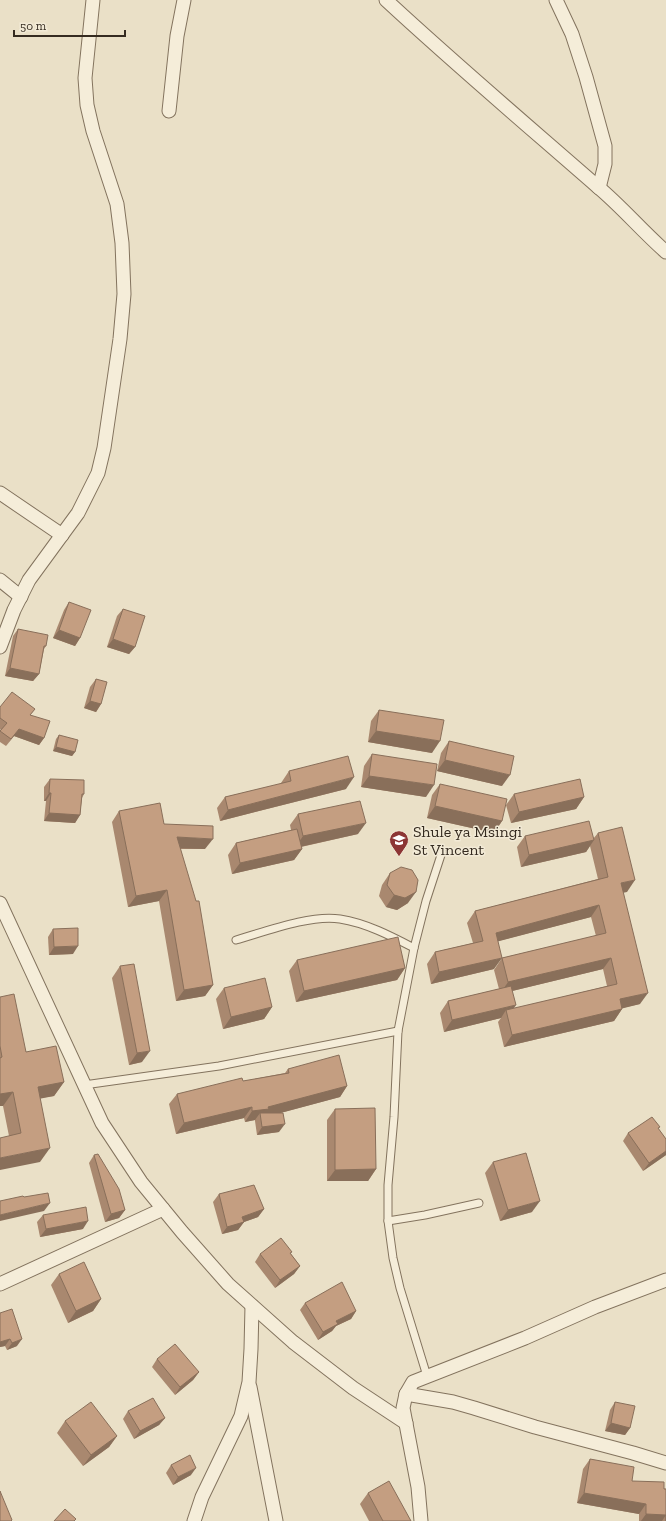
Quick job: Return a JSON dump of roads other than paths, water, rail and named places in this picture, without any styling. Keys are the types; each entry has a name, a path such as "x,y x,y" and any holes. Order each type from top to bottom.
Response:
{"street":[{"path":"0,647 29,580 78,514 98,473 104,448 120,339 124,294 122,243 117,204 93,131 86,104 85,78 93,0"},
{"path":"169,111 177,36 184,0"},
{"path":"386,0 460,68 599,188 666,252"},
{"path":"556,0 572,34 586,77 605,146 605,164 599,188"},
{"path":"0,493 62,535"},
{"path":"0,580 21,597"},
{"path":"0,903 102,1123 141,1182 228,1284 252,1306 293,1342 353,1388 406,1423"},
{"path":"0,1284 163,1209"},
{"path":"421,1521 418,1487 403,1408 406,1394 413,1382 666,1280"},
{"path":"194,1521 202,1496 241,1416 249,1382 252,1306"},
{"path":"249,1382 276,1521"},
{"path":"406,1394 453,1402 535,1427 666,1463"}],"lane":[{"path":"427,1376 400,1288 393,1258 388,1221 388,1185 394,1117 398,1031 414,948 426,901 442,852"},
{"path":"236,940 296,923 320,919 340,918 365,925 391,935 414,948"},
{"path":"84,1085 219,1066 398,1031"},
{"path":"388,1221 480,1203"}],"place":[{"name":"Shule ya Msingi St Vincent","path":"399,857"}]}
